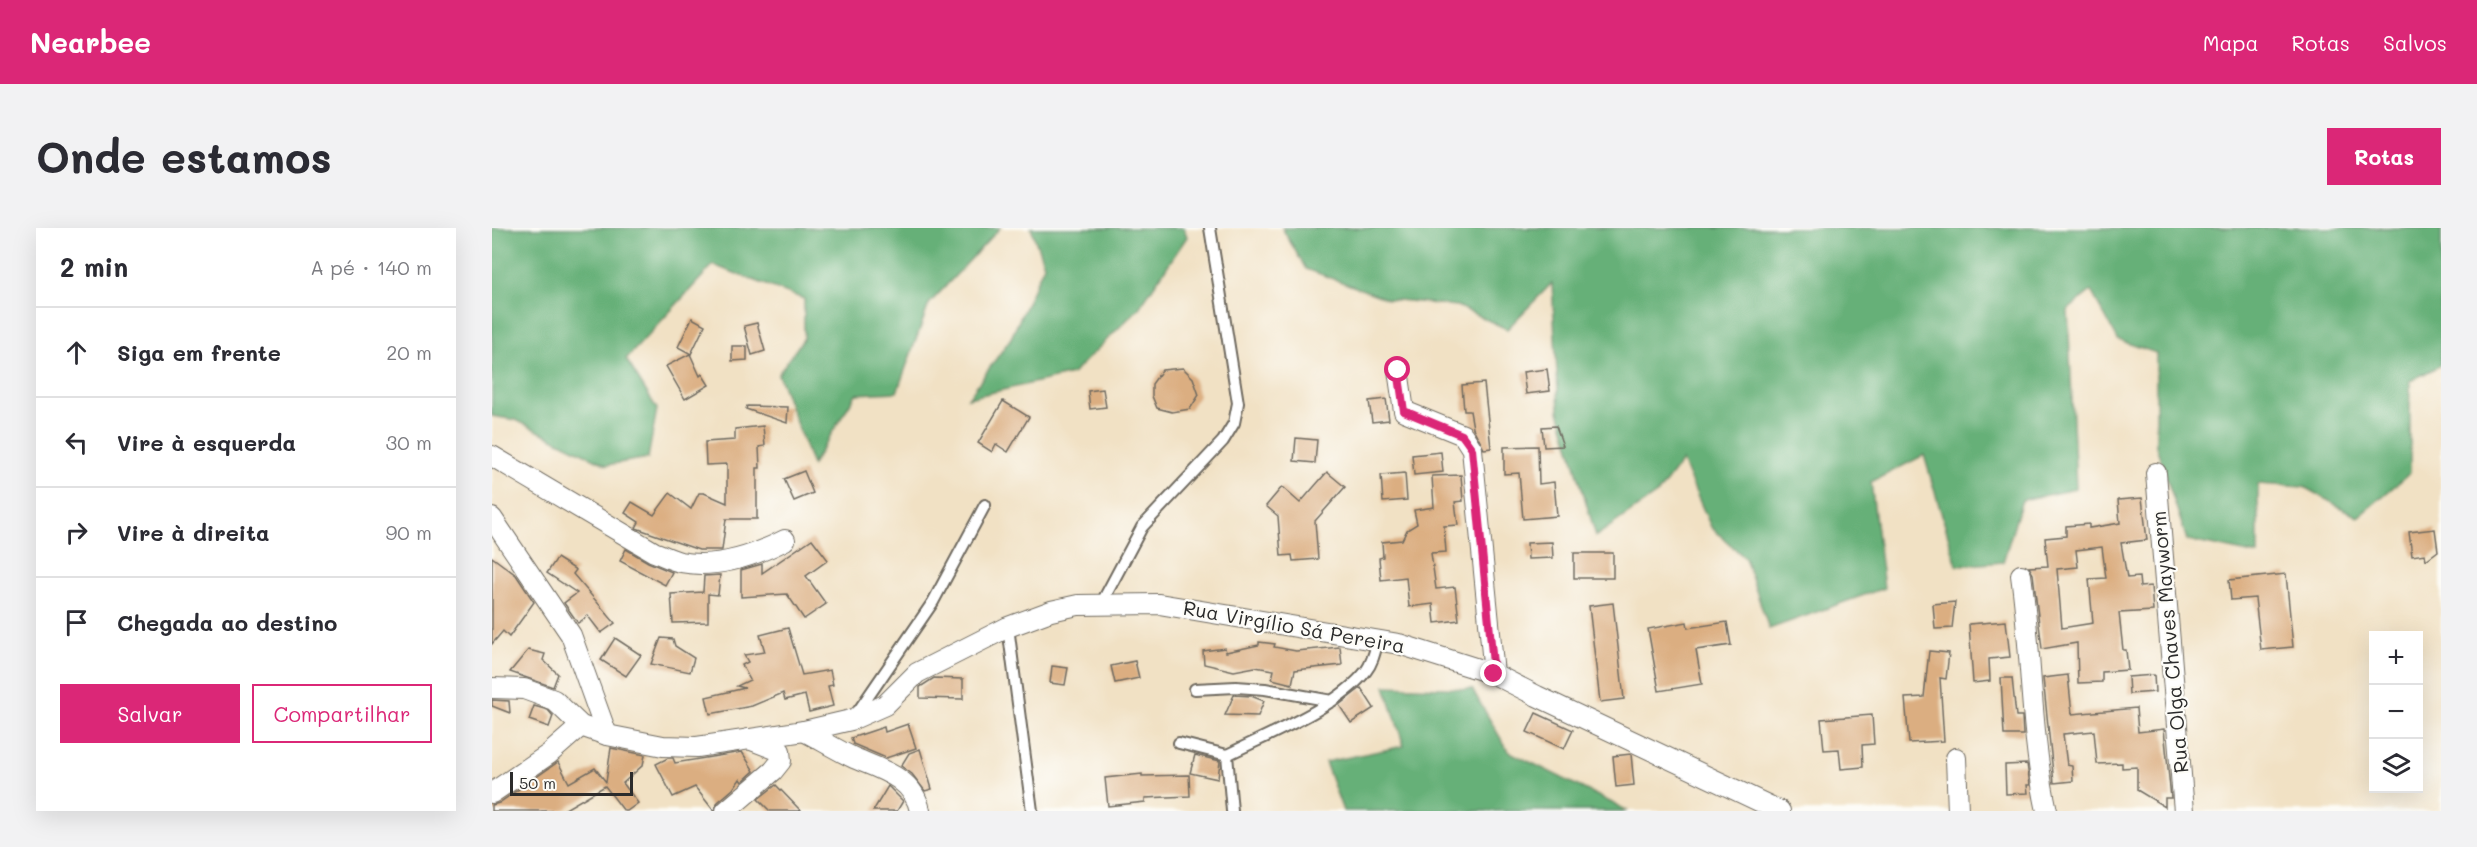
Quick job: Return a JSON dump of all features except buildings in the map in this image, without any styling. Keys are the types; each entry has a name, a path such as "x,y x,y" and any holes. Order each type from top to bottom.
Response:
{"street":[{"path":"1398,370 1404,411 1462,435 1472,449 1494,674"},
{"path":"492,456 654,552 680,562 702,563 747,558 785,540"},
{"name":"Rua Olga Chaves Mayworm","path":"2156,473 2184,811"},
{"path":"492,518 571,635 608,735"},
{"path":"2021,576 2038,763 2047,811"},
{"name":"Rua Virgílio Sá Pereira","path":"581,726 608,735 663,746 697,747 804,730 851,720 885,705 917,673 1008,627 1051,611 1078,605 1159,604 1399,644 1494,674 1780,811"},
{"path":"492,688 524,689 554,700 581,726 549,754 492,794"},
{"path":"804,730 852,757 889,771 907,786 919,804 920,811"},
{"path":"726,811 773,771 781,761 780,751 749,739"},
{"path":"1956,758 1958,811"}],"lane":[{"path":"1101,604 1142,526 1223,441 1234,423 1238,403 1210,228"},
{"path":"851,720 933,602 985,506"},
{"path":"1008,627 1032,811"},
{"path":"1179,743 1227,755 1332,701 1366,671 1378,640"},
{"path":"1195,689 1236,687 1265,689 1332,701"},
{"path":"1227,755 1232,811"}],"green space":[{"path":"492,228 1000,228 929,304 897,392 856,394 812,465 778,374 804,338 804,299 713,265 626,359 657,409 648,458 607,465 516,420 492,416"},
{"path":"1031,228 1184,228 1187,237 1139,308 1072,374 968,398 1011,338 1044,265"},
{"path":"1282,228 2441,228 2441,365 2410,381 2410,473 2358,517 2304,487 2258,484 2258,555 2187,540 2156,446 2156,353 2118,340 2091,291 2068,310 2076,489 2022,500 2003,562 1957,566 1924,455 1871,482 1884,588 1769,629 1745,558 1711,527 1682,461 1658,493 1596,536 1559,411 1552,283 1507,329 1457,306 1388,299 1306,269"},
{"path":"1385,686 1472,689 1508,751 1628,811 1343,811 1325,762 1404,746"}],"route":[{"path":"1398,370 1404,411 1462,435 1468,440 1472,449 1494,674"}]}
